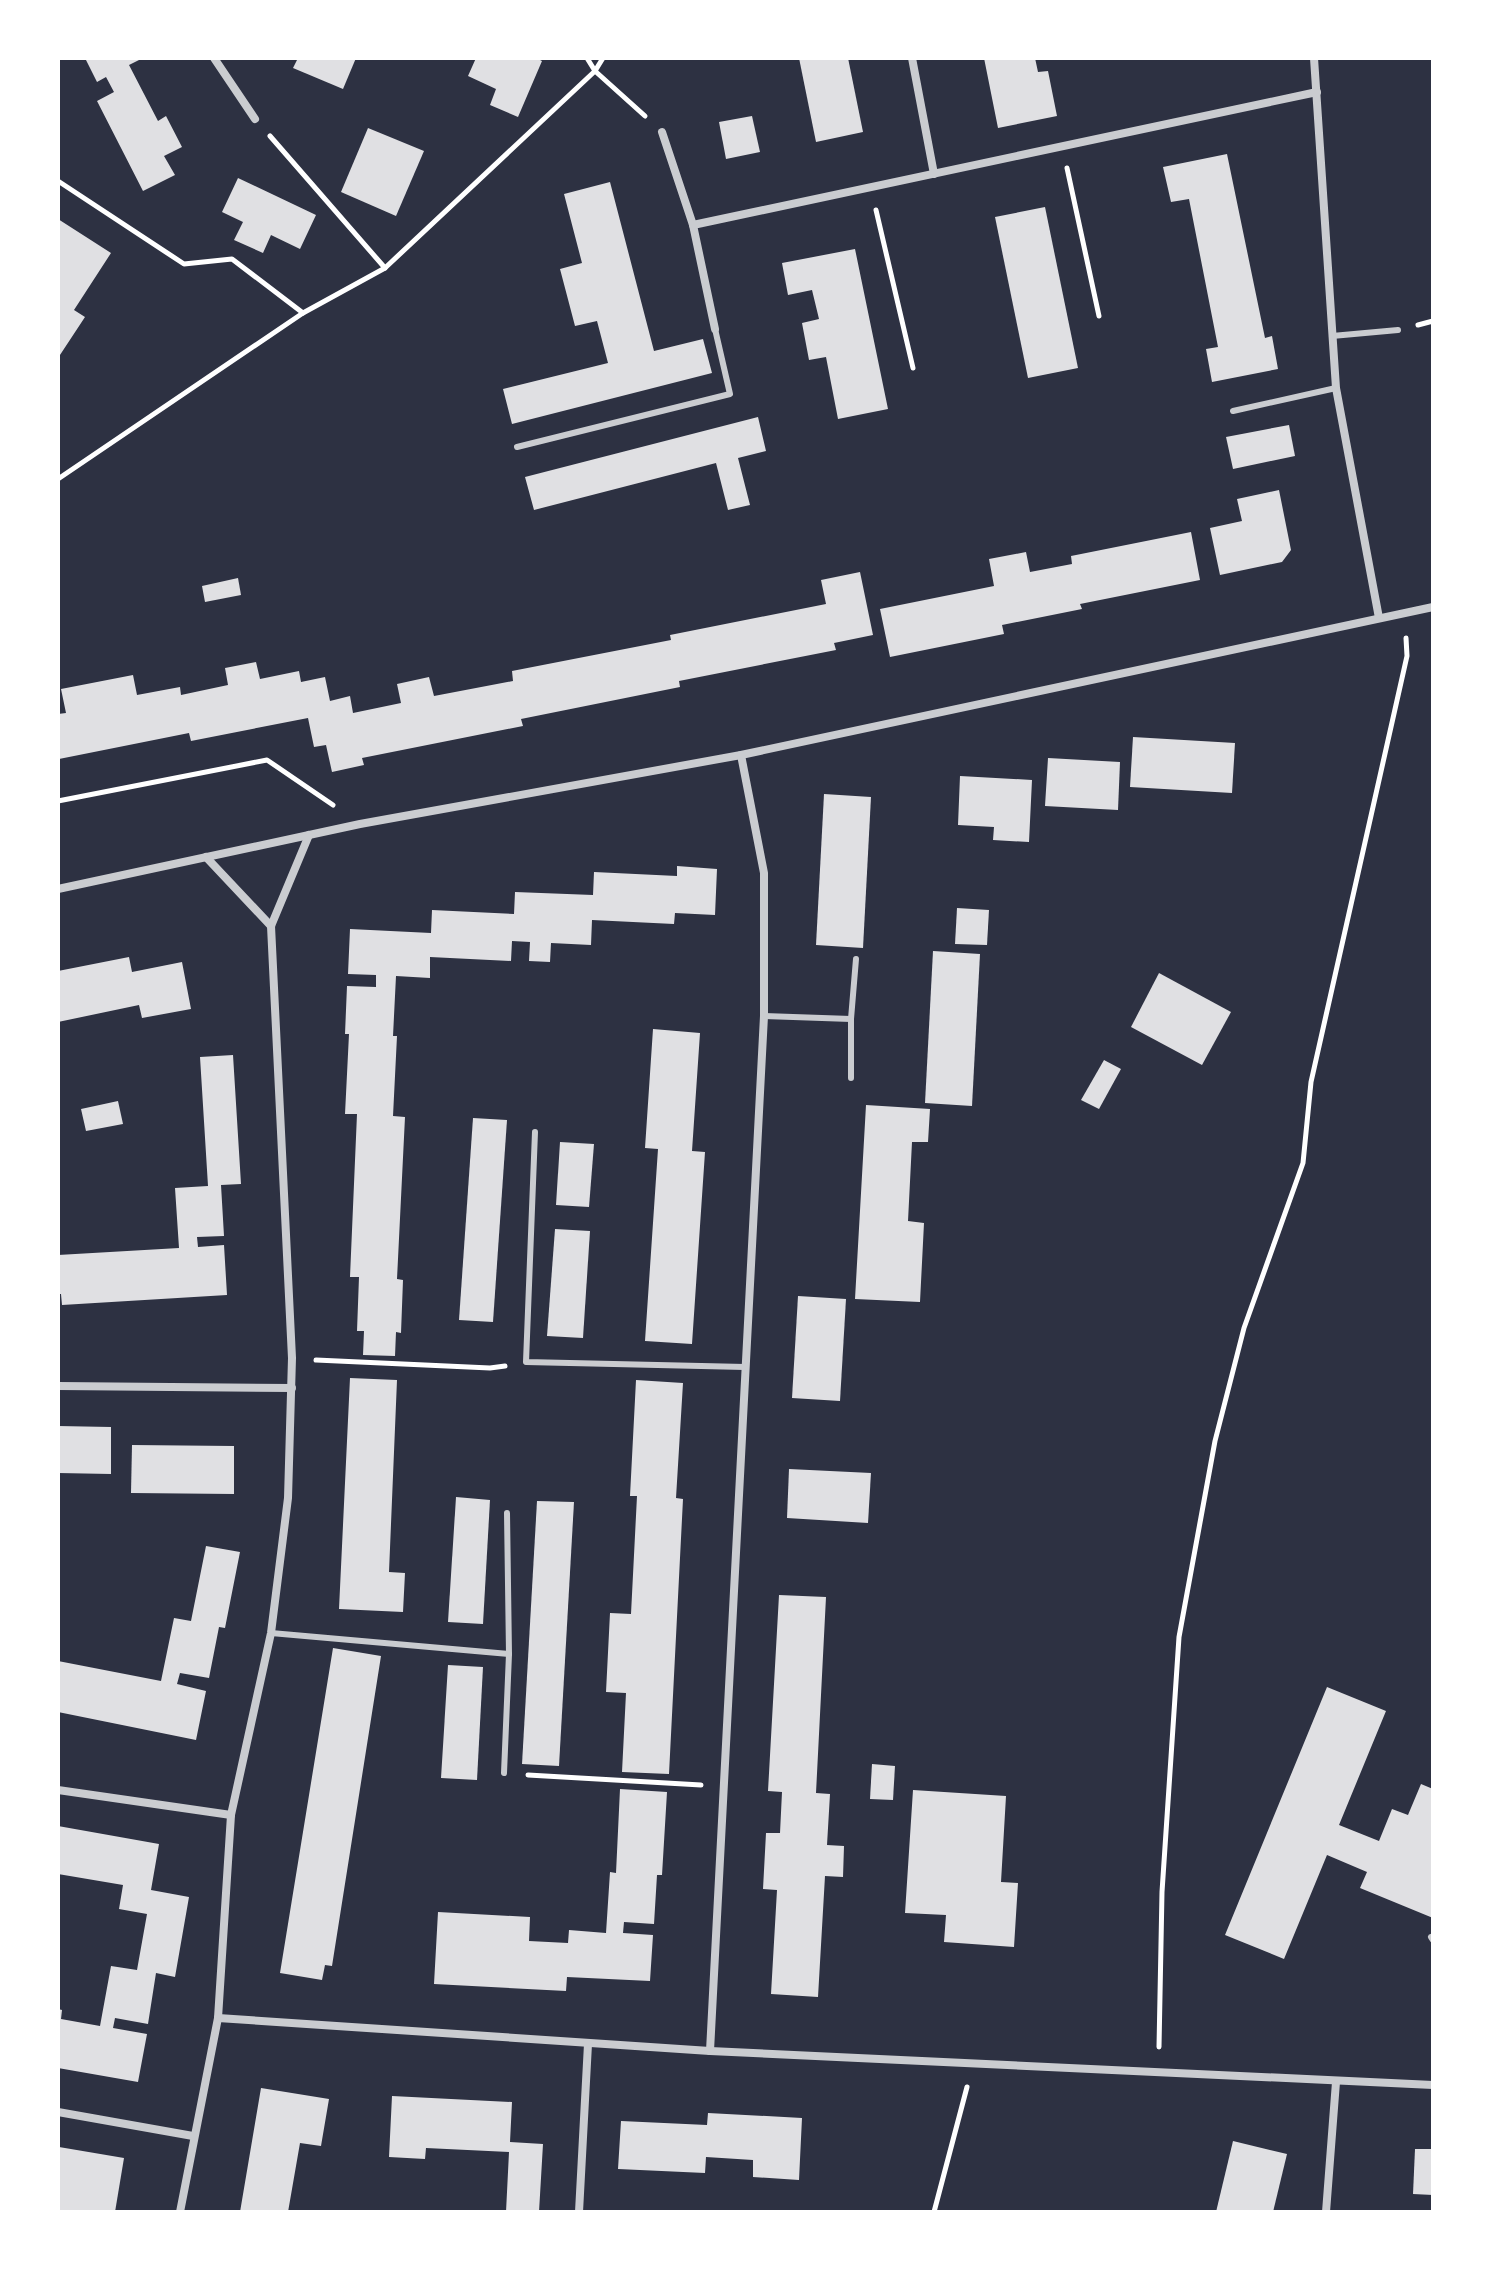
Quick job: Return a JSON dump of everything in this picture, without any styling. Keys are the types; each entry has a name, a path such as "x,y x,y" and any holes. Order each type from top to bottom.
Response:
{"street":[{"path":"214,58 255,119"},
{"path":"912,58 934,174"},
{"path":"1314,58 1336,388 1379,618"},
{"path":"693,225 1317,92"},
{"path":"662,132 693,225 715,329"},
{"path":"58,889 360,824 741,755 1433,607"},
{"path":"710,2051 764,1016 764,873 741,755"},
{"path":"180,2212 218,2018 231,1815 271,1633 288,1498 292,1358 271,926 309,835"},
{"path":"206,857 271,926"},
{"path":"58,1386 292,1388"},
{"path":"58,1790 231,1815"},
{"path":"218,2018 710,2051 1433,2085"},
{"path":"579,2212 588,2044"},
{"path":"1326,2212 1336,2082"},
{"path":"58,2112 193,2136"}],"lane":[{"path":"517,447 730,394 715,329"},
{"path":"1332,336 1398,330"},
{"path":"1233,411 1336,388"},
{"path":"851,1078 851,1019 856,959"},
{"path":"764,1016 851,1019"},
{"path":"535,1132 526,1362 745,1367"},
{"path":"504,1773 509,1654 507,1513"},
{"path":"271,1633 509,1654"}],"path":[{"path":"587,58 595,71 662,132"},
{"path":"58,479 303,313 385,268 595,71 603,58"},
{"path":"255,119 385,268"},
{"path":"1062,146 1099,316"},
{"path":"58,181 184,264 232,259 303,313"},
{"path":"871,187 913,368"},
{"path":"1159,2072 1162,1892 1179,1637 1215,1441 1244,1328 1303,1163 1311,1082 1407,656 1406,613"},
{"path":"58,801 267,760 360,824"},
{"path":"292,1358 490,1368 526,1362"},
{"path":"504,1773 722,1786"},
{"path":"934,2212 969,2078 970,2062"}],"building":[{"path":"85,58 143,58 129,65 158,121 166,116 182,147 164,156 175,175 143,191 97,101 114,92 106,77 97,82"},
{"path":"298,58 356,58 343,89 293,68"},
{"path":"476,58 536,58 542,61 518,117 490,105 496,89 468,76"},
{"path":"799,58 848,58 863,132 816,142"},
{"path":"984,58 1035,58 1038,72 1048,71 1057,116 998,128"},
{"path":"752,116 760,152 726,159 719,122"},
{"path":"368,128 424,151 396,216 341,192"},
{"path":"1227,154 1265,338 1272,336 1278,369 1212,382 1206,349 1218,347 1189,199 1171,202 1163,167"},
{"path":"238,178 316,215 300,249 271,235 263,253 234,240 243,222 222,212"},
{"path":"610,182 654,351 703,339 712,373 512,424 503,389 608,363 597,321 575,326 560,269 582,263 564,194"},
{"path":"1045,207 1078,368 1028,378 995,217"},
{"path":"58,219 111,253 74,310 85,317 58,358"},
{"path":"855,249 888,409 838,419 826,357 809,360 802,323 819,319 812,290 788,295 782,263"},
{"path":"758,417 766,451 738,458 750,505 728,510 716,463 534,510 525,477"},
{"path":"1289,425 1295,456 1233,469 1226,437"},
{"path":"1279,490 1291,550 1282,562 1220,575 1210,528 1242,521 1237,499"},
{"path":"1191,532 1200,580 1080,604 1082,609 1002,625 1004,634 890,657 880,609 994,586 989,559 1026,552 1030,572 1072,564 1071,556"},
{"path":"860,572 873,635 834,643 836,650 679,681 680,687 521,719 523,726 362,758 364,765 332,772 326,745 314,747 308,718 191,741 189,733 59,759 58,714 66,713 61,689 133,675 137,695 180,687 181,695 228,685 225,668 256,662 260,679 299,671 301,682 325,677 330,701 350,696 353,713 401,703 397,684 429,677 434,696 513,681 512,671 671,640 670,635 826,604 821,580"},
{"path":"238,578 241,595 205,602 202,586"},
{"path":"1133,737 1235,743 1232,793 1130,787"},
{"path":"1048,758 1120,762 1118,810 1045,806"},
{"path":"960,776 1032,780 1029,842 993,840 994,827 958,825"},
{"path":"824,794 871,797 863,948 816,945"},
{"path":"677,866 717,869 715,915 675,913 674,924 592,920 591,945 551,943 550,962 529,961 530,942 512,941 511,961 430,957 430,978 396,976 393,1116 405,1117 397,1279 403,1280 401,1333 396,1332 395,1356 363,1355 364,1331 357,1331 359,1277 350,1277 357,1114 345,1114 349,1034 345,1034 347,986 376,987 376,975 348,974 350,929 431,933 432,910 514,914 515,892 593,895 594,872 677,876"},
{"path":"957,908 989,910 987,945 955,944"},
{"path":"933,951 980,954 972,1106 925,1103"},
{"path":"129,957 132,972 182,962 191,1009 142,1018 139,1005 58,1022 58,971"},
{"path":"1159,973 1231,1012 1202,1065 1131,1027"},
{"path":"653,1029 700,1033 692,1151 705,1152 692,1344 645,1341 658,1149 645,1148"},
{"path":"233,1055 241,1184 221,1185 224,1236 197,1237 198,1247 224,1245 227,1295 62,1305 61,1294 58,1294 58,1255 179,1248 175,1188 208,1186 200,1057"},
{"path":"1104,1060 1121,1069 1099,1109 1081,1100"},
{"path":"118,1101 123,1124 86,1131 81,1109"},
{"path":"866,1105 930,1109 928,1142 912,1142 908,1221 924,1223 920,1302 855,1299"},
{"path":"473,1118 507,1120 493,1322 459,1320"},
{"path":"560,1142 594,1144 589,1207 556,1205"},
{"path":"555,1229 590,1231 583,1338 547,1336"},
{"path":"798,1296 846,1299 840,1401 792,1398"},
{"path":"350,1378 397,1380 389,1572 405,1573 403,1612 339,1609"},
{"path":"636,1380 683,1383 676,1498 683,1499 669,1774 622,1772 626,1693 606,1692 610,1613 631,1614 637,1496 630,1496"},
{"path":"58,1426 111,1427 111,1474 58,1473"},
{"path":"132,1445 234,1446 234,1494 131,1493"},
{"path":"789,1469 871,1473 868,1523 787,1518"},
{"path":"456,1497 490,1500 483,1624 448,1622"},
{"path":"537,1501 574,1502 559,1766 522,1764"},
{"path":"206,1546 240,1552 225,1628 219,1627 209,1678 180,1673 177,1684 206,1691 196,1740 58,1712 58,1661 161,1681 174,1618 191,1621"},
{"path":"779,1595 826,1597 816,1793 830,1794 827,1845 844,1846 843,1877 825,1876 818,1997 771,1994 777,1890 763,1889 766,1833 780,1833 782,1792 768,1791"},
{"path":"333,1648 381,1656 332,1966 325,1965 322,1980 280,1973"},
{"path":"448,1665 483,1667 477,1780 441,1778"},
{"path":"1327,1687 1386,1711 1339,1825 1379,1841 1392,1809 1408,1815 1421,1784 1433,1789 1433,1918 1360,1888 1367,1872 1327,1855 1284,1959 1225,1935"},
{"path":"872,1764 895,1766 893,1800 870,1799"},
{"path":"620,1789 667,1792 662,1875 657,1875 654,1924 624,1922 623,1933 653,1935 650,1981 567,1977 566,1991 434,1984 438,1912 530,1917 529,1941 568,1943 569,1930 606,1933 610,1872 616,1873"},
{"path":"913,1790 1006,1796 1001,1882 1018,1883 1014,1947 944,1942 946,1915 905,1913"},
{"path":"58,1826 159,1844 151,1890 189,1897 175,1977 156,1973 148,2024 115,2018 113,2028 147,2034 138,2082 58,2068 58,2009 62,2010 61,2019 100,2026 111,1966 137,1970 147,1914 119,1909 123,1885 58,1874"},
{"path":"261,2088 329,2099 321,2146 300,2143 288,2212 240,2212"},
{"path":"392,2096 512,2102 510,2142 543,2144 539,2212 506,2212 509,2152 426,2148 425,2159 389,2157"},
{"path":"708,2113 802,2118 799,2180 753,2177 753,2160 706,2157 705,2173 618,2169 621,2121 707,2125"},
{"path":"1233,2141 1287,2154 1273,2212 1216,2212"},
{"path":"59,2147 124,2158 115,2212 58,2212"},
{"path":"1415,2149 1433,2149 1433,2195 1413,2194"}]}
